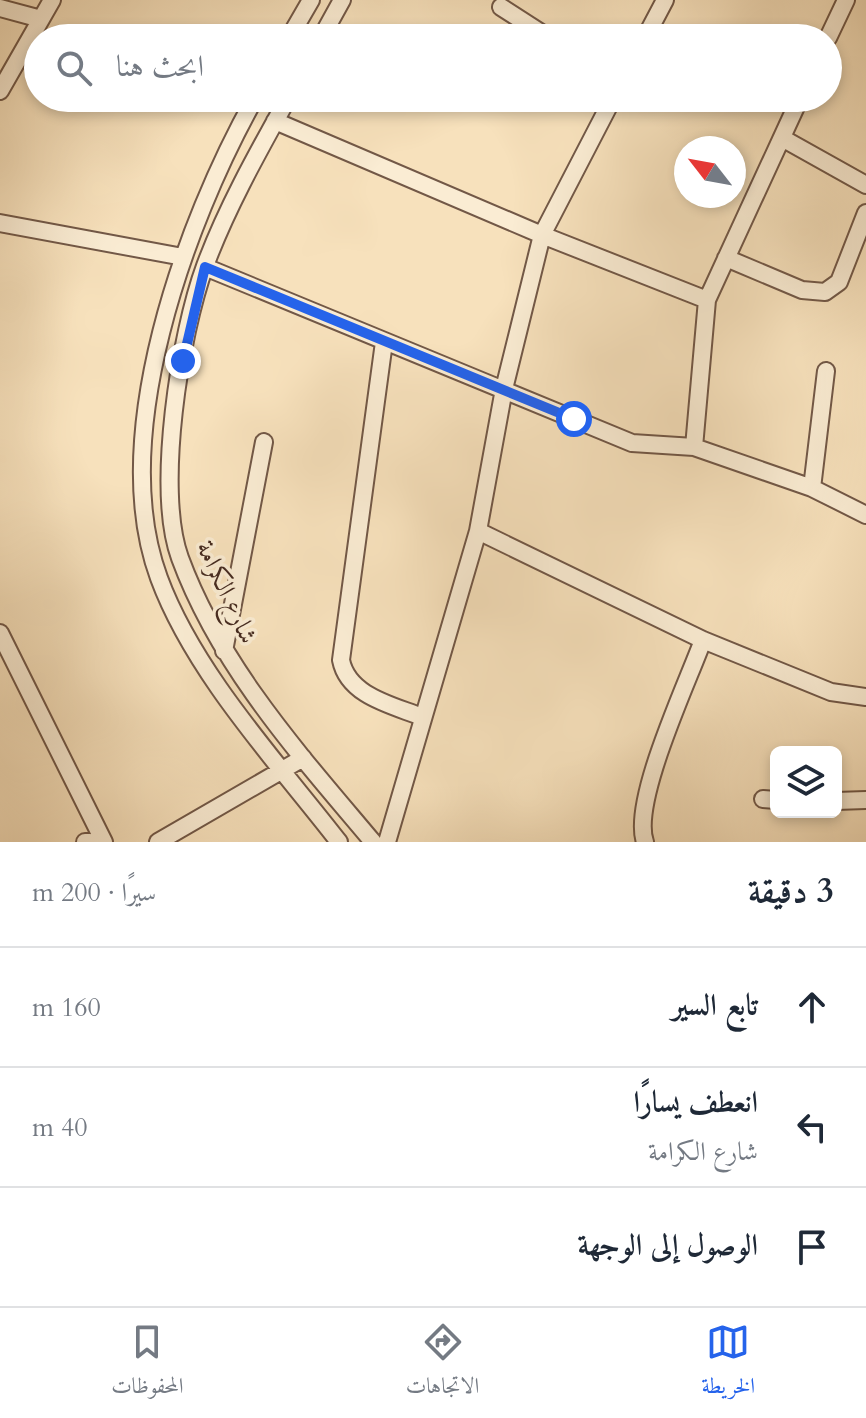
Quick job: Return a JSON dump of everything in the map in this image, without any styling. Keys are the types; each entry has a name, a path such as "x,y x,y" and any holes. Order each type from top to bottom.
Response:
{"street":[{"path":"38,24 52,0"},
{"path":"297,24 311,0"},
{"path":"329,24 342,0"},
{"path":"652,24 665,0"},
{"path":"835,24 846,0"},
{"path":"501,7 527,24"},
{"path":"0,8 41,19"},
{"path":"0,91 24,49"},
{"name":"شارع الكرامة","path":"249,112 183,257 162,321 149,388 142,493 145,530 159,578 206,667 339,842"},
{"name":"شارع الكرامة","path":"280,112 205,267 188,331 169,449 169,500 179,556 224,651 303,758 373,842"},
{"path":"387,842 478,531 504,389 542,235 606,112"},
{"path":"694,447 707,300 794,112"},
{"path":"275,121 542,235 707,300"},
{"path":"782,138 866,185"},
{"path":"726,258 802,290 825,292 839,282 866,213"},
{"path":"0,223 183,257"},
{"path":"205,267 632,443 694,447 812,488 866,515"},
{"path":"384,342 341,660 349,681 360,689 422,717"},
{"path":"812,488 826,371"},
{"path":"224,651 264,442"},
{"path":"478,531 703,640 831,692 866,697"},
{"path":"0,633 104,842"},
{"path":"645,842 639,827 644,797 703,640"},
{"path":"158,842 303,758"},
{"path":"842,801 866,800"}],"route":[{"path":"183,361 205,267 574,419"}]}
